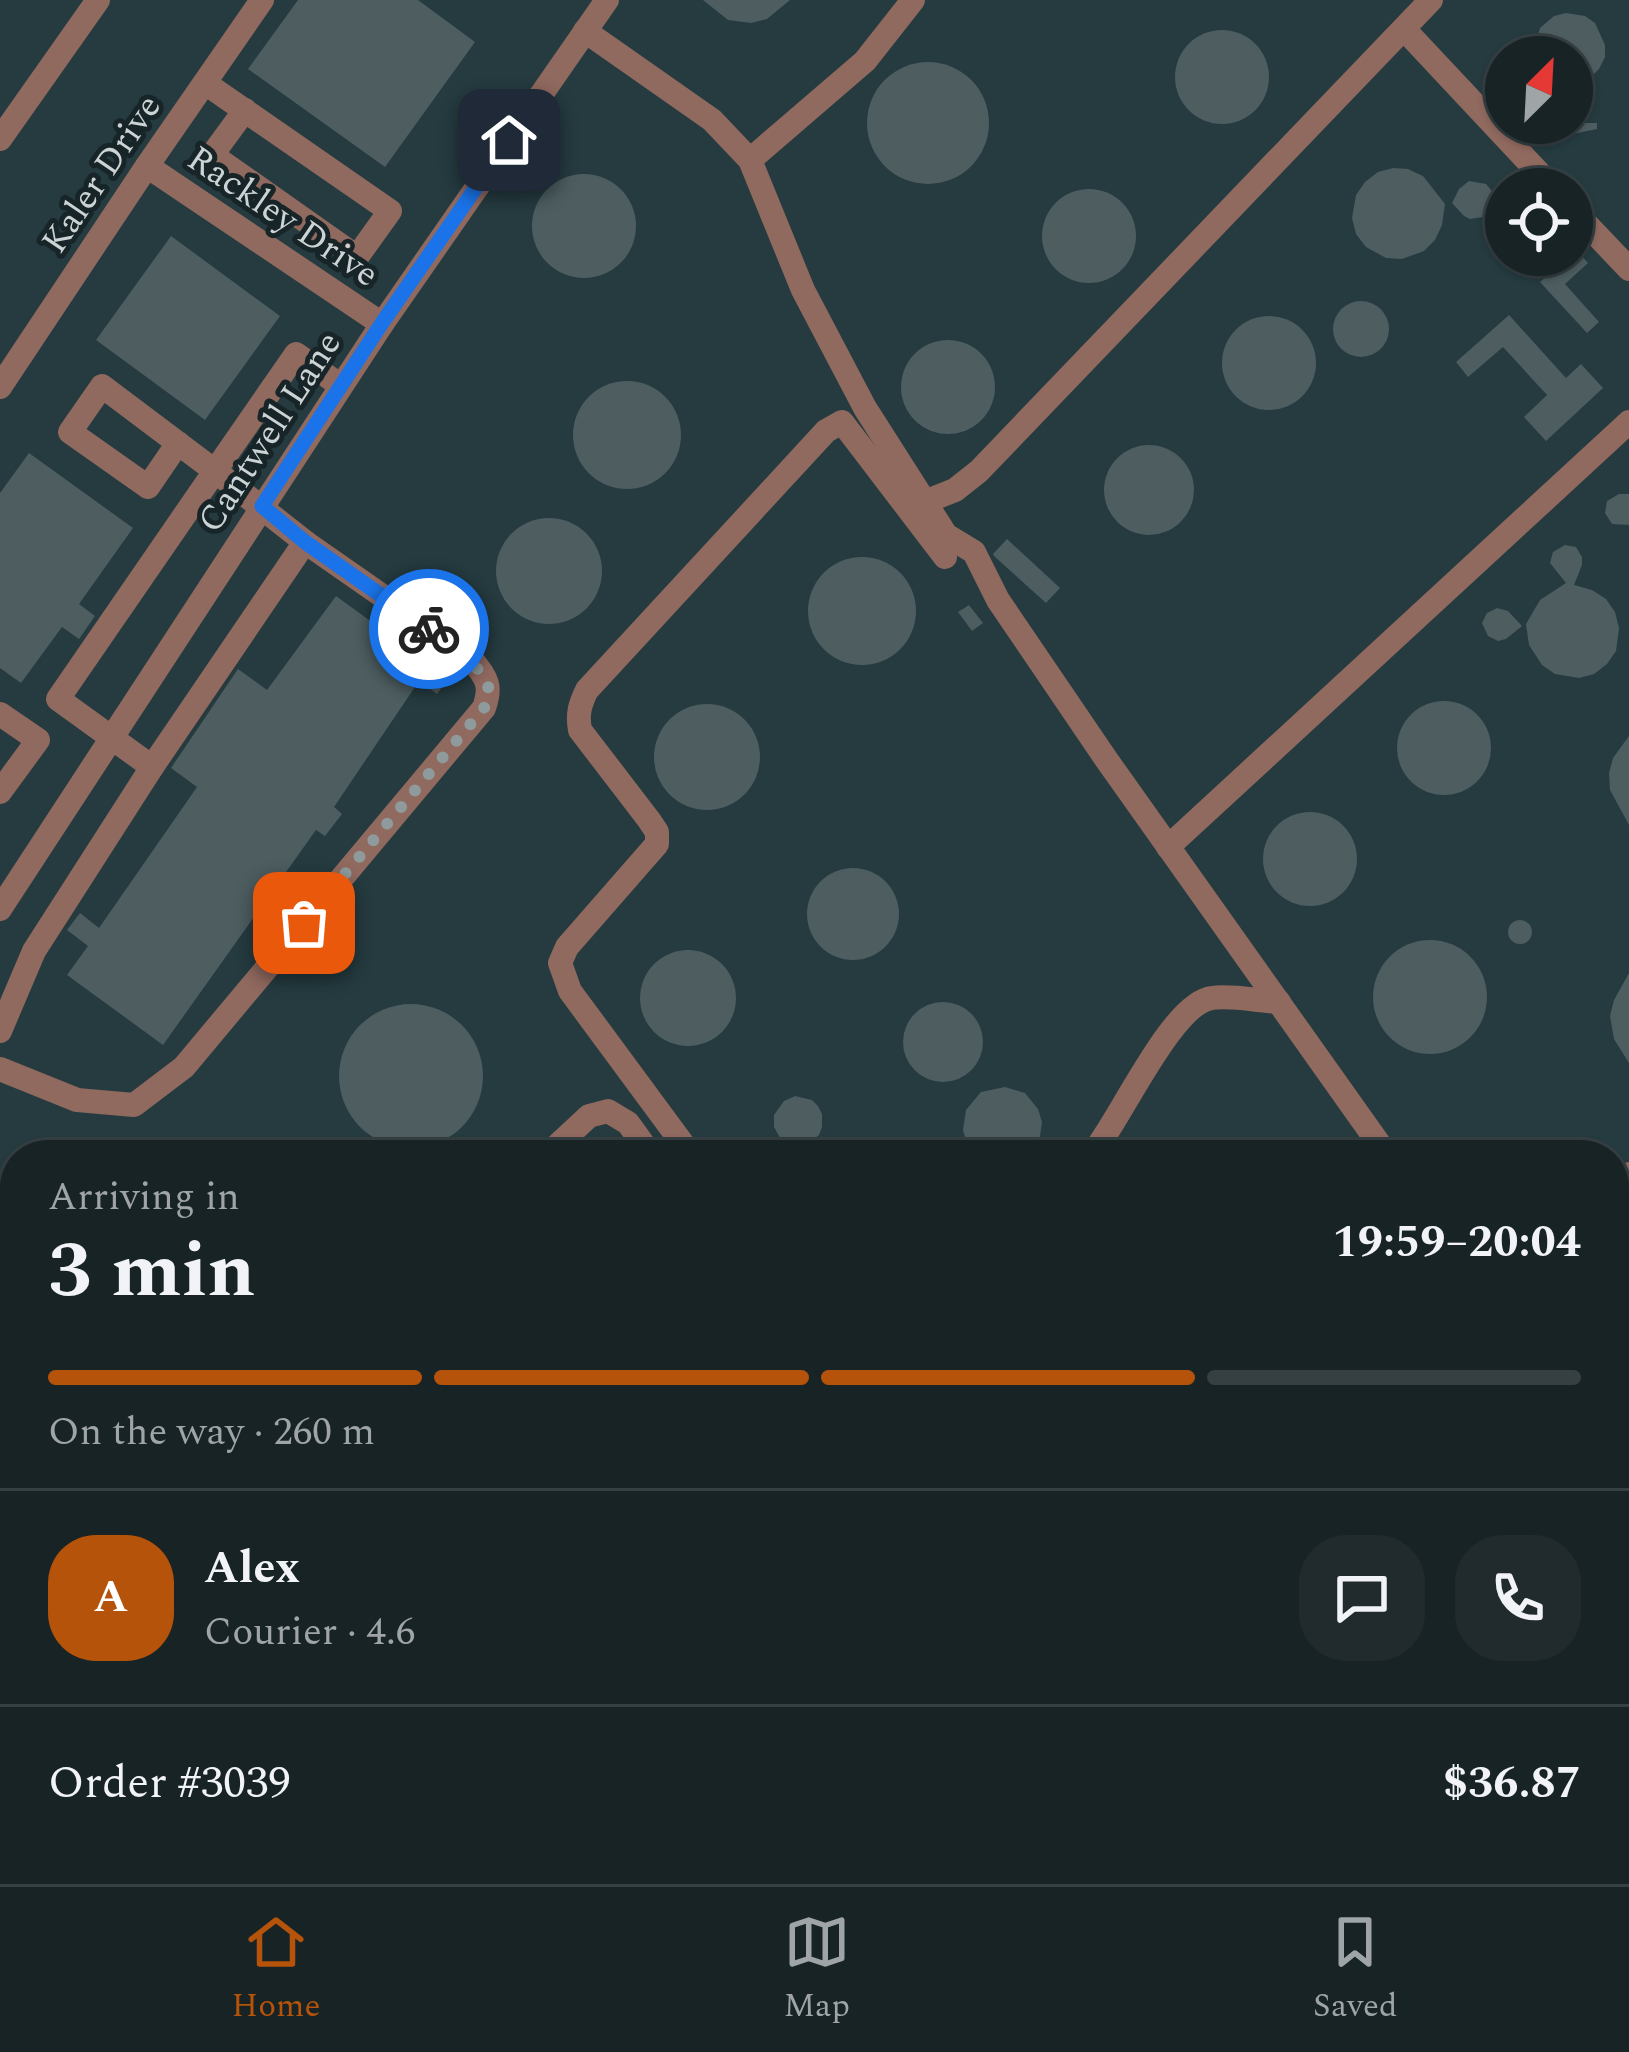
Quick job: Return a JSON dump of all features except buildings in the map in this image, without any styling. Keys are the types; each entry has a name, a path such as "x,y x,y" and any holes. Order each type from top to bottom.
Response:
{"street":[{"path":"0,139 98,0"},
{"name":"Kaler Drive","path":"0,387 262,0"},
{"name":"Cantwell Lane","path":"0,909 382,323 607,0"},
{"path":"750,160 866,61 913,0"},
{"path":"925,502 955,490 979,471 1431,0"},
{"path":"1404,28 1534,168"},
{"path":"585,31 712,120 750,160 803,290 865,408 946,535 974,552 998,599 1376,1140"},
{"path":"205,83 245,110 390,211 357,257 212,154 245,110"},
{"name":"Rackley Drive","path":"147,166 382,323"},
{"path":"1593,230 1629,269"},
{"path":"152,767 58,699 296,354 341,386"},
{"path":"680,1140 570,991 560,963 566,947 657,844 649,820 580,730 580,705 587,690 826,431 842,422 945,557"},
{"path":"1168,847 1629,422"},
{"path":"0,1069 77,1100 134,1105 184,1067 484,708 490,692 470,657 305,542 178,443"},
{"path":"0,1031 34,951 305,542"},
{"path":"0,714 38,740 2,785"},
{"path":"1103,1140 1147,1065 1190,1010 1209,998 1279,1003"},
{"path":"563,1140 589,1116 608,1111 628,1123 640,1140"}],"shaded area":[{"path":"0,0 1629,0 1629,1140 0,1140"}],"way so far":[{"path":"304,923 484,708 490,692 485,677 470,657 429,629"}],"route":[{"path":"429,629 262,506 509,140"}]}
